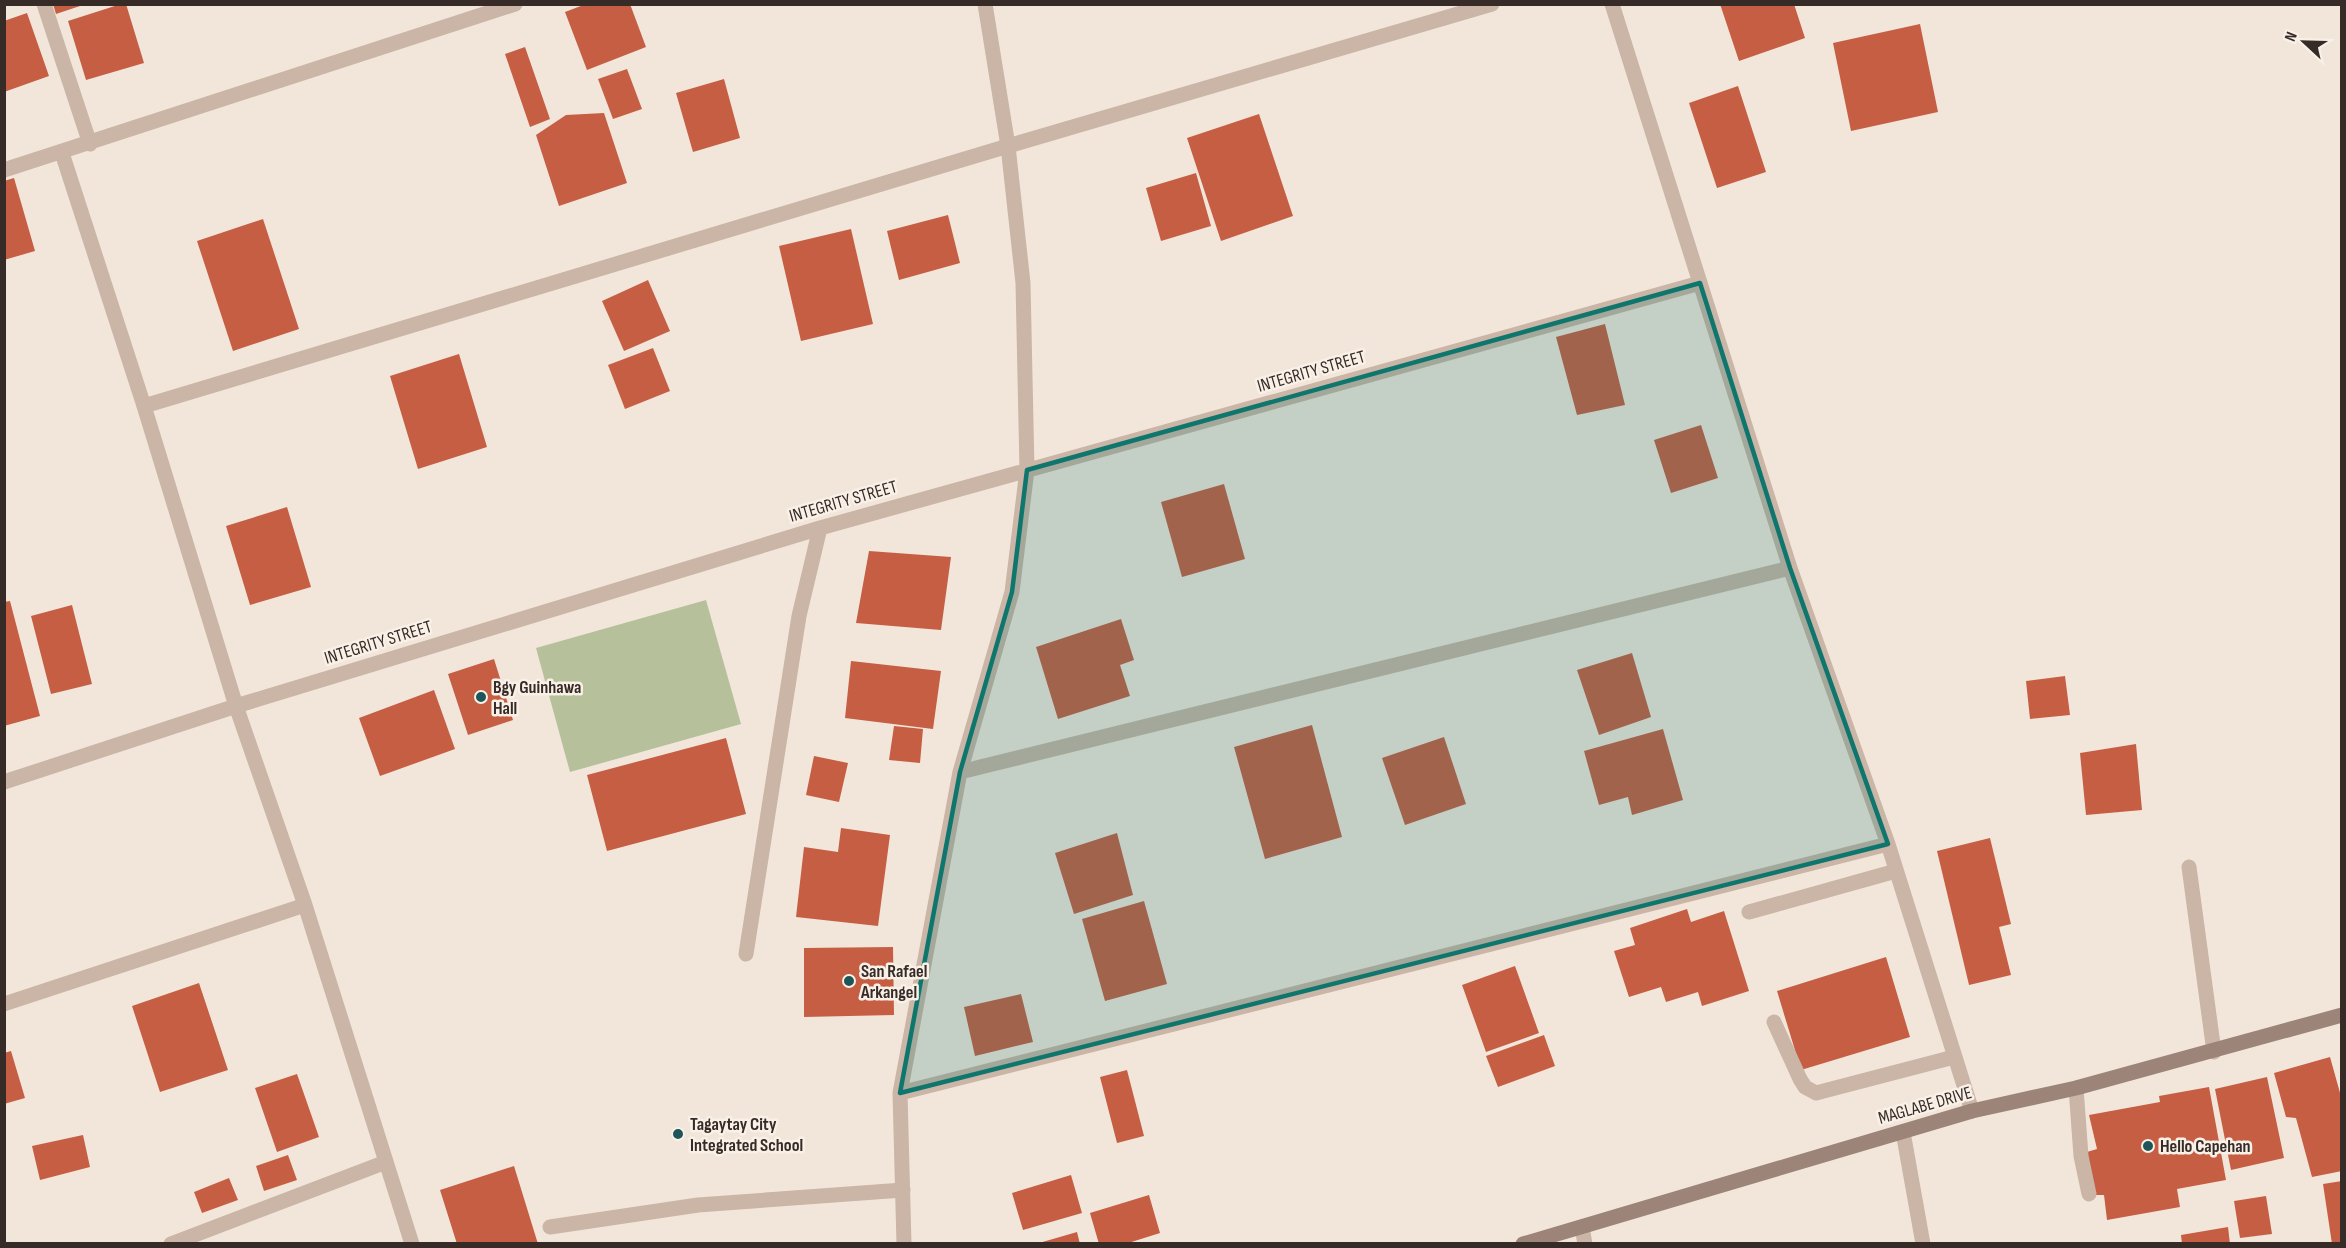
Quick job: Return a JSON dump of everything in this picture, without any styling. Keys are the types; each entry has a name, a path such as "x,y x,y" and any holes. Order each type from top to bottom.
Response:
{"main road":[{"name":"MAGLABE DRIVE","path":"1523,1244 1972,1111 2076,1088 2214,1052 2342,1015"}],"street":[{"path":"44,4 90,144"},
{"path":"4,170 90,144 515,4"},
{"path":"904,1244 900,1093 960,772 1012,592 1027,470 1023,283 1008,146 985,4"},
{"path":"144,406 1008,146 1492,4"},
{"path":"1612,4 1790,568 1888,844 1972,1111"},
{"path":"62,153 144,406 236,706 304,905 412,1244"},
{"name":"INTEGRITY STREET","path":"4,782 236,706 820,528 1700,283"},
{"path":"746,954 799,616 820,528"},
{"path":"960,772 1790,568"},
{"path":"900,1093 1888,844"},
{"path":"2189,867 2214,1052"},
{"path":"1749,912 1896,871"},
{"path":"4,1004 304,905"},
{"path":"1774,1022 1800,1079 1805,1087 1816,1093 1954,1057"},
{"path":"2076,1088 2081,1156 2089,1194"},
{"path":"1903,1132 1923,1244"},
{"path":"171,1244 386,1162"},
{"path":"550,1227 698,1205 903,1190"},
{"path":"1582,1227 1585,1244"}],"highlighted area":[{"path":"1700,283 1790,568 1888,844 900,1093 960,772 1012,592 1027,470"}],"green space":[{"path":"706,600 741,724 570,772 536,648"}],"building":[{"path":"53,4 83,4 83,5 56,14"},
{"path":"126,4 144,63 86,80 68,21"},
{"path":"586,4 630,4 646,47 587,70 565,12"},
{"path":"1720,4 1794,4 1805,38 1739,61"},
{"path":"27,13 49,76 4,92 4,21"},
{"path":"1920,24 1938,112 1851,131 1833,43"},
{"path":"525,47 550,119 530,127 505,54"},
{"path":"627,69 642,109 613,119 598,79"},
{"path":"724,79 740,138 693,152 676,93"},
{"path":"1738,86 1766,172 1717,188 1689,103"},
{"path":"604,113 627,183 559,206 536,135 566,115"},
{"path":"1259,114 1293,216 1221,241 1187,138"},
{"path":"1196,173 1211,226 1161,241 1146,188"},
{"path":"14,178 35,251 4,260 4,181"},
{"path":"948,215 960,263 899,280 887,231"},
{"path":"263,219 299,329 233,351 197,241"},
{"path":"851,229 873,324 801,341 779,246"},
{"path":"648,280 670,331 624,351 602,301"},
{"path":"1605,324 1625,405 1577,415 1556,337"},
{"path":"653,348 670,391 625,409 608,365"},
{"path":"459,354 487,447 418,469 390,376"},
{"path":"1701,425 1718,478 1671,493 1654,440"},
{"path":"1224,484 1245,559 1182,577 1161,502"},
{"path":"287,507 311,587 250,605 226,526"},
{"path":"869,551 951,557 941,630 856,623"},
{"path":"10,601 40,716 4,726 4,602"},
{"path":"72,605 92,684 51,694 31,616"},
{"path":"1121,619 1134,660 1120,665 1130,696 1058,719 1036,647"},
{"path":"1632,653 1651,717 1599,735 1577,670"},
{"name":"Bgy Guinhawa Hall","path":"494,659 513,720 468,735 448,674"},
{"path":"851,661 941,671 933,729 845,718"},
{"path":"2065,676 2070,715 2030,719 2026,681"},
{"path":"434,690 455,749 380,776 359,718"},
{"path":"1312,725 1342,837 1265,859 1234,747"},
{"path":"894,726 923,729 920,763 889,760"},
{"path":"1663,729 1683,800 1632,815 1628,797 1599,805 1584,751"},
{"path":"1444,737 1466,804 1405,825 1382,758"},
{"path":"726,738 746,814 607,851 587,775"},
{"path":"2136,744 2142,810 2086,815 2080,753"},
{"path":"814,756 848,763 839,802 806,795"},
{"path":"841,828 890,835 878,926 796,917 804,847 838,852"},
{"path":"1117,833 1133,895 1074,914 1055,853"},
{"path":"1990,838 2011,924 1999,927 2011,975 1969,985 1937,851"},
{"path":"1144,901 1167,984 1105,1001 1082,919"},
{"path":"1687,909 1691,922 1724,911 1749,991 1702,1006 1698,992 1666,1002 1661,987 1629,997 1614,951 1635,945 1630,928"},
{"name":"San Rafael Arkangel","path":"893,947 894,1015 804,1017 804,948"},
{"path":"1886,957 1910,1037 1801,1070 1777,991"},
{"path":"1515,966 1539,1033 1486,1052 1462,985"},
{"path":"199,983 228,1070 160,1092 132,1006"},
{"path":"1021,994 1033,1042 975,1056 964,1007"},
{"path":"1544,1035 1555,1066 1498,1087 1486,1056"},
{"path":"11,1051 25,1098 4,1104 4,1053"},
{"path":"2330,1057 2342,1100 2342,1171 2312,1177 2296,1118 2286,1117 2274,1073"},
{"path":"1127,1070 1144,1136 1117,1143 1100,1077"},
{"path":"297,1074 319,1137 277,1152 255,1088"},
{"path":"2267,1077 2284,1158 2231,1170 2215,1089"},
{"path":"2209,1087 2226,1180 2177,1189 2180,1207 2107,1220 2104,1195 2090,1195 2087,1152 2097,1149 2089,1115 2160,1102 2159,1096"},
{"path":"83,1135 90,1167 40,1180 32,1146"},
{"path":"288,1155 297,1180 264,1191 256,1166"},
{"path":"514,1166 538,1244 457,1244 440,1190"},
{"path":"1071,1175 1082,1213 1023,1230 1012,1193"},
{"path":"229,1178 238,1200 202,1213 194,1192"},
{"path":"2342,1181 2342,1244 2332,1244 2323,1184"},
{"path":"1149,1195 1160,1233 1125,1244 1099,1244 1090,1213"},
{"path":"2266,1196 2272,1234 2240,1238 2234,1201"},
{"path":"2228,1227 2230,1244 2182,1244 2181,1235"},
{"path":"1077,1232 1080,1244 1039,1244 1039,1243"}],"place":[{"name":"Bgy Guinhawa Hall","path":"481,697"},
{"name":"San Rafael Arkangel","path":"849,981"},
{"name":"Tagaytay City Integrated School","path":"678,1134"},
{"name":"Hello Capehan","path":"2148,1146"}]}
